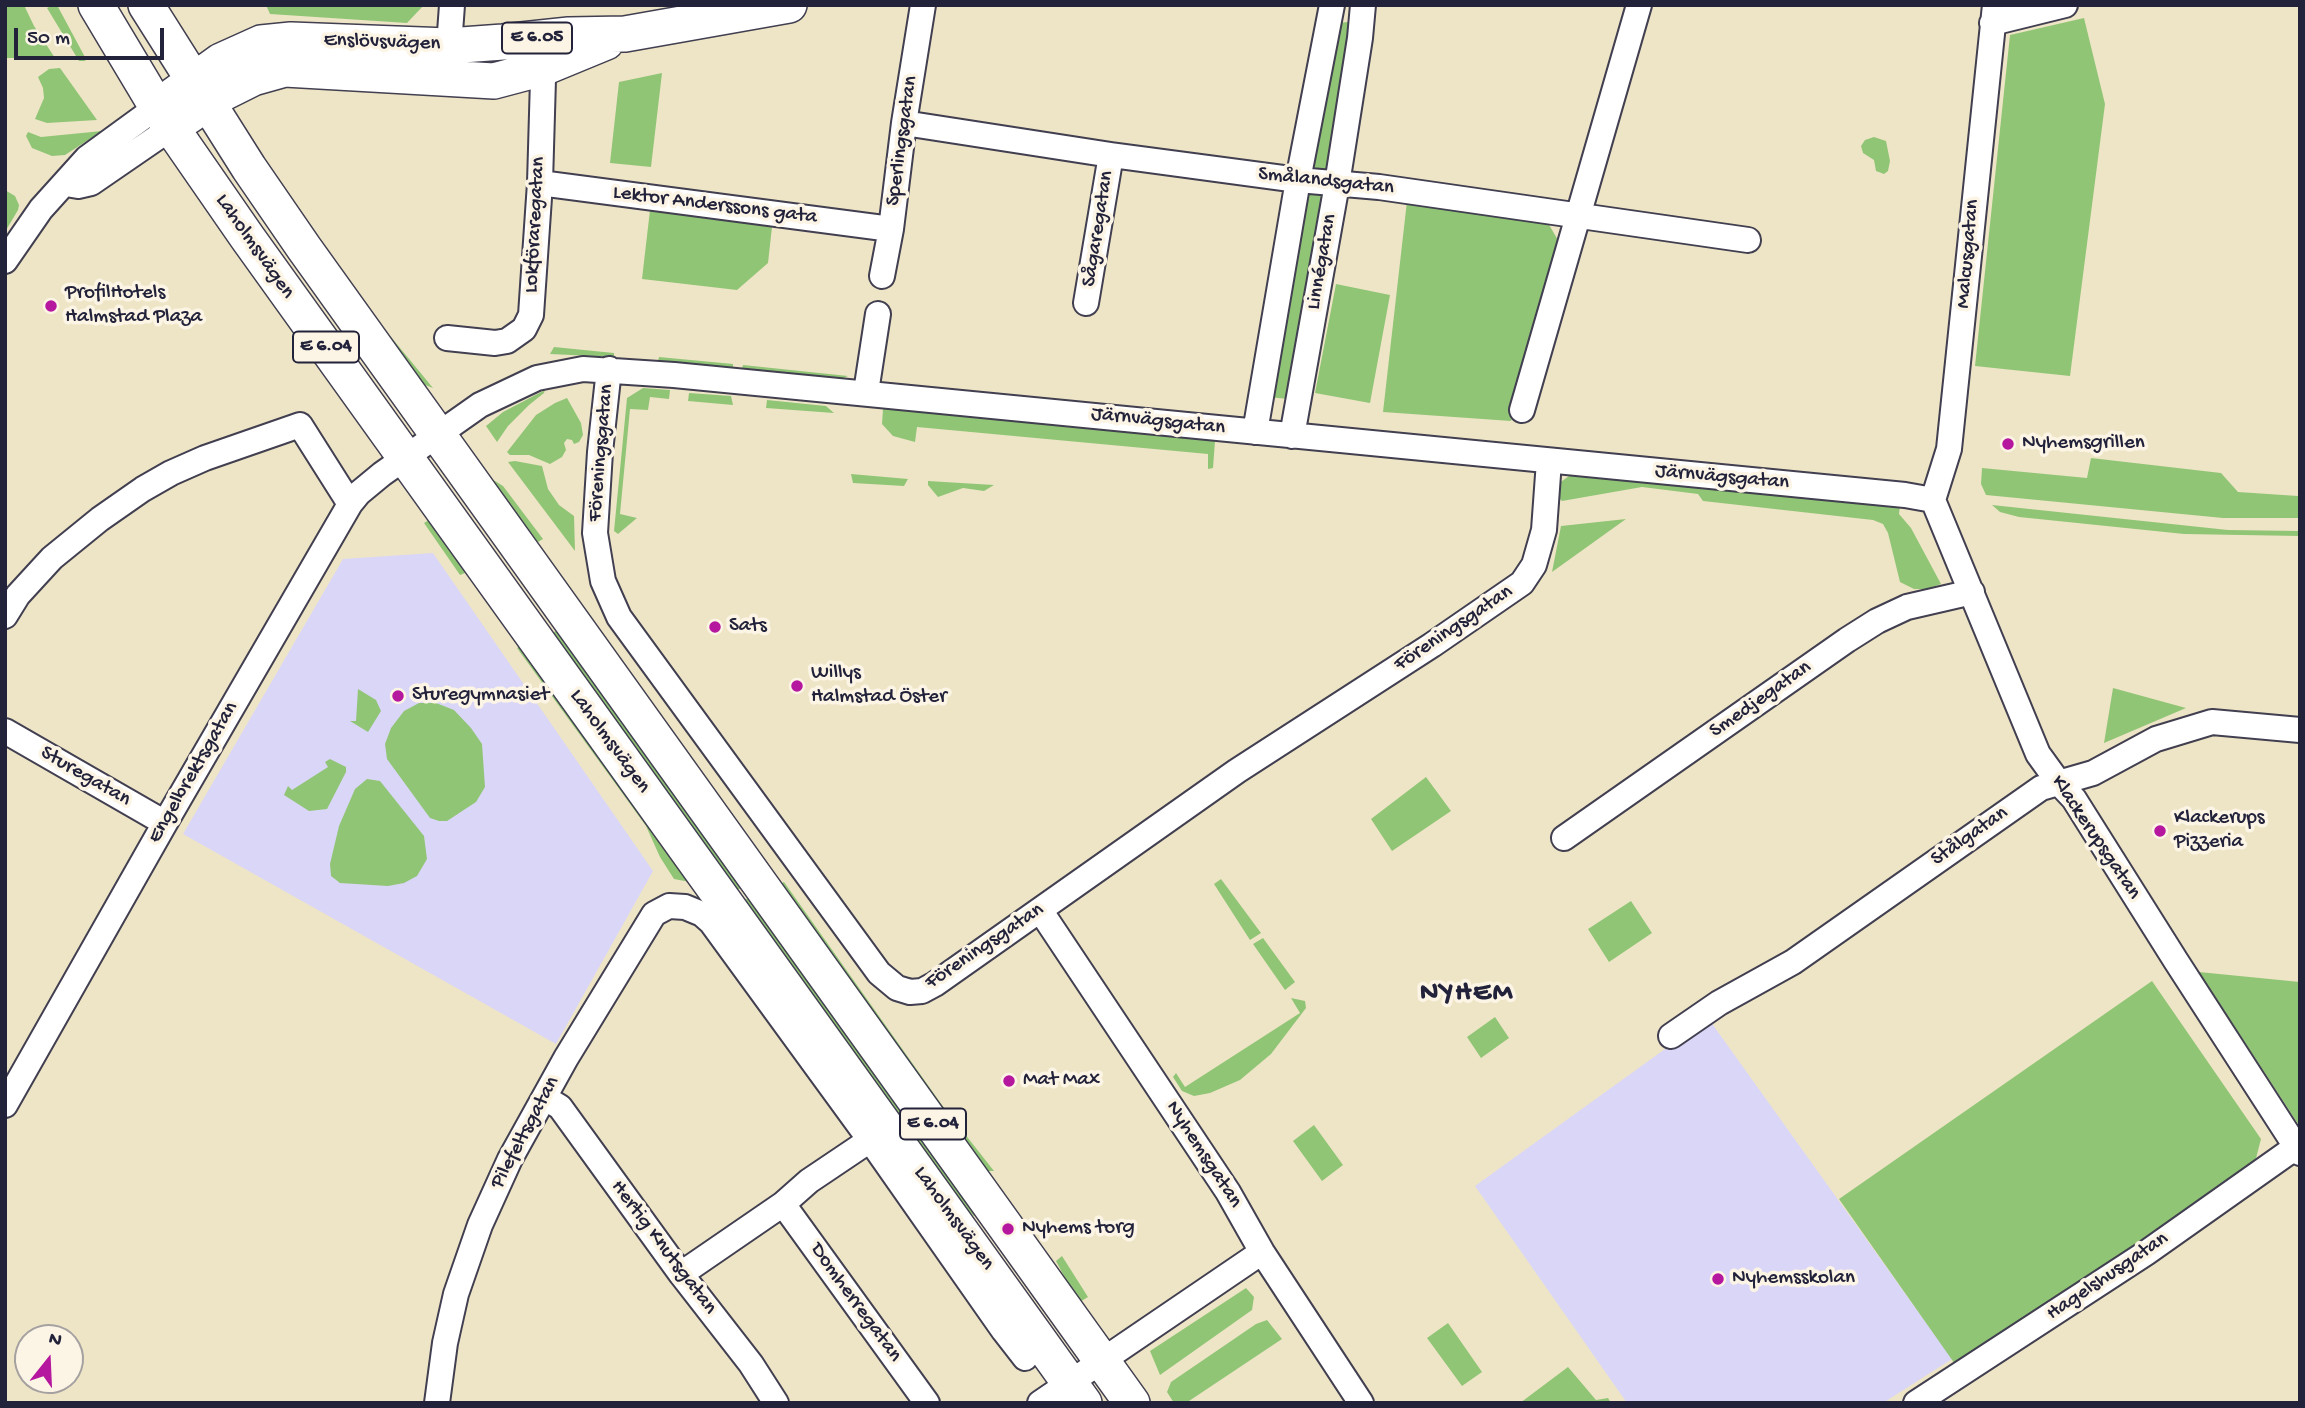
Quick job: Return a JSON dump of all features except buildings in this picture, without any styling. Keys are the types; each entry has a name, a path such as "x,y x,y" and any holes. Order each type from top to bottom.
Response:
{"highway":[{"name":"Laholmsvägen","path":"96,5 164,118 1077,1393"},
{"name":"Laholmsvägen","path":"146,5 200,92 304,248 1132,1403"},
{"name":"Enslövsvägen","path":"541,54 625,34 789,5"},
{"name":"Enslövsvägen","path":"164,118 200,92 235,53 261,43 291,40 448,62 581,52 625,34"}],"street":[{"path":"448,62 452,5"},
{"name":"Sperlingsgatan","path":"882,276 923,5"},
{"name":"Linnégatan","path":"1255,432 1298,180 1332,5"},
{"name":"Linnégatan","path":"1292,436 1336,184 1363,5"},
{"path":"1522,410 1639,5"},
{"path":"1994,14 2065,5"},
{"name":"Malcusgatan","path":"1933,500 1949,449 1994,14"},
{"name":"Lokföraregatan","path":"447,338 507,341 529,322 540,183 541,54"},
{"path":"5,261 41,209 87,158 164,118"},
{"name":"Smålandsgatan","path":"904,122 1111,155 1298,180 1379,187 1748,240"},
{"name":"Sågaregatan","path":"1087,303 1111,155"},
{"name":"Lektor Anderssons gata","path":"540,183 891,229"},
{"path":"866,392 878,314"},
{"name":"Järnvägsgatan","path":"405,457 480,405 537,378 583,369 609,369 866,392 1905,495 1933,500"},
{"name":"Föreningsgatan","path":"609,369 595,533 603,581 619,617 879,973 897,988 910,992 922,991 1237,771 1442,639 1522,583 1534,565 1544,530 1549,461"},
{"path":"5,616 18,595 52,558 143,489 205,458 287,429 300,425 350,503"},
{"name":"Engelbrektsgatan","path":"5,1105 350,503 368,485 405,457"},
{"name":"Klackerupsgatan","path":"1933,500 2038,754 2074,799 2298,1150"},
{"name":"Smedjegatan","path":"1564,838 1877,621 1907,607 1972,592"},
{"name":"Stålgatan","path":"1671,1036 1719,1003 1793,962 2041,788 2092,773 2156,739 2212,722 2300,730"},
{"name":"Sturegatan","path":"5,731 165,823"},
{"name":"Pilefeltsgatan","path":"436,1403 456,1294 480,1225 510,1159 566,1058 654,914 669,906 685,907"},
{"name":"Laholmsvägen","path":"685,907 702,914 712,922 870,1140 1004,1332 1025,1357"},
{"name":"Nyhemsgatan","path":"1040,911 1228,1192 1262,1252 1361,1403"},
{"name":"Hertig Knutsgatan","path":"545,1098 559,1107 681,1274 751,1364 776,1403"},
{"path":"681,1274 870,1140"},
{"name":"Hagelshusgatan","path":"1916,1403 2298,1150"},
{"name":"Domherregatan","path":"783,1204 927,1403"},
{"path":"1040,1403 1077,1393 1103,1360 1262,1252"}],"shaded area":[{"name":"Sturegymnasiet","path":"433,553 653,871 556,1044 183,834 343,559"},
{"name":"Nyhemsskolan","path":"1708,1018 1952,1359 1883,1403 1627,1403 1475,1186"}],"green space":[{"path":"5,5 24,5 55,58 5,58"},
{"path":"57,5 85,61 79,61 47,8"},
{"path":"266,5 424,5 407,23 270,14"},
{"path":"2084,18 2105,104 2070,376 1975,366 2010,35"},
{"path":"1347,22 1354,26 1330,171 1308,171 1339,23"},
{"path":"60,68 97,120 47,123 35,119 44,98 38,77 49,69"},
{"path":"662,73 651,167 610,163 619,82"},
{"path":"102,131 65,155 52,156 32,148 26,136 28,132 41,137"},
{"path":"1874,137 1886,141 1890,161 1888,171 1884,174 1876,171 1874,160 1863,153 1861,146 1865,140"},
{"path":"1304,188 1327,190 1289,399 1267,397"},
{"path":"5,190 15,196 19,205 5,232"},
{"path":"1407,201 1548,223 1562,247 1511,421 1383,412"},
{"path":"650,210 772,227 768,263 737,290 642,279"},
{"path":"1336,284 1390,295 1370,403 1315,393"},
{"path":"391,337 433,388 415,381 386,339"},
{"path":"554,347 614,353 614,357 550,354"},
{"path":"659,357 733,364 733,369 658,361"},
{"path":"743,365 848,376 841,379 742,369"},
{"path":"643,388 670,390 669,399 650,397 648,410 630,409 620,514 637,518 618,534 614,531 627,398"},
{"path":"545,390 508,426 497,442 486,426 503,412"},
{"path":"689,393 731,396 733,405 688,401"},
{"path":"567,398 581,423 583,435 579,442 574,444 567,439 562,457 550,464 529,455 510,455 507,452 536,415"},
{"path":"767,400 826,406 834,413 766,408"},
{"path":"889,405 1215,441 1213,468 1208,469 1208,454 917,427 915,442 893,436 882,424 883,409"},
{"path":"2091,458 2221,473 2238,492 2298,496 2300,483 2300,518 2223,518 1986,495 1981,484 1982,468 2087,478"},
{"path":"508,462 542,466 548,489 559,505 574,516 575,551"},
{"path":"1573,473 1900,505 1899,514 1911,528 1941,584 1928,589 1914,589 1900,582 1888,533 1883,524 1873,520 1703,501 1698,494 1642,487 1562,501 1558,497 1558,484"},
{"path":"851,474 908,479 904,486 853,483"},
{"path":"485,479 503,486 543,539 538,542 507,512"},
{"path":"928,481 994,485 984,491 963,488 938,497 928,485"},
{"path":"1992,505 2228,530 2300,531 2300,536 2184,534 2019,517 2000,512"},
{"path":"435,516 465,573 460,575 424,523"},
{"path":"1626,519 1552,572 1561,526"},
{"path":"563,627 749,886 736,890 549,635"},
{"path":"520,646 690,882 674,879 660,857 646,826 517,648"},
{"path":"2113,688 2186,708 2104,743"},
{"path":"358,689 376,700 381,711 368,732 350,721 356,721"},
{"path":"419,703 436,703 454,710 482,744 485,787 476,802 447,821 430,818 387,759 385,744 391,728 404,711"},
{"path":"330,759 346,767 346,772 327,809 309,811 284,795 288,786 292,790 328,767 325,762"},
{"path":"1426,777 1451,811 1392,851 1371,819"},
{"path":"367,779 380,781 424,836 427,859 417,876 404,883 388,886 340,883 331,876 330,864 339,826 355,789"},
{"path":"1221,879 1261,933 1250,940 1214,884"},
{"path":"784,882 942,1105 994,1171 987,1171 776,886"},
{"path":"750,897 984,1211 974,1216 953,1196 742,902"},
{"path":"1631,901 1652,933 1609,962 1588,929"},
{"path":"1263,938 1295,982 1285,990 1253,944"},
{"path":"2199,972 2300,982 2300,1127"},
{"path":"2152,981 2261,1139 2254,1166 1957,1367 1839,1199"},
{"path":"1291,998 1305,1001 1306,1008 1271,1054 1240,1080 1210,1093 1194,1096 1182,1091 1173,1077 1176,1073 1185,1087 1300,1013"},
{"path":"1495,1017 1509,1038 1481,1058 1467,1037"},
{"path":"1314,1125 1343,1165 1322,1181 1293,1141"},
{"path":"1062,1256 1088,1297 1078,1303 1056,1261"},
{"path":"1246,1288 1254,1297 1252,1310 1160,1375 1150,1351"},
{"path":"1267,1320 1282,1339 1186,1403 1174,1403 1167,1392 1171,1382 1256,1324"},
{"path":"1448,1323 1482,1372 1462,1386 1427,1338"},
{"path":"1568,1367 1596,1400 1608,1398 1611,1403 1520,1403"}],"place":[{"name":"ProfilHotels Halmstad Plaza","path":"51,306"},
{"name":"Nyhemsgrillen","path":"2008,444"},
{"name":"Sats","path":"715,627"},
{"name":"Willys Halmstad Öster","path":"797,686"},
{"name":"Sturegymnasiet","path":"398,696"},
{"name":"Klackerups Pizzeria","path":"2160,831"},
{"name":"Mat Max","path":"1009,1081"},
{"name":"Nyhems torg","path":"1008,1229"},
{"name":"Nyhemsskolan","path":"1718,1279"}],"district":[{"name":"NYHEM","path":"1467,995"}]}
